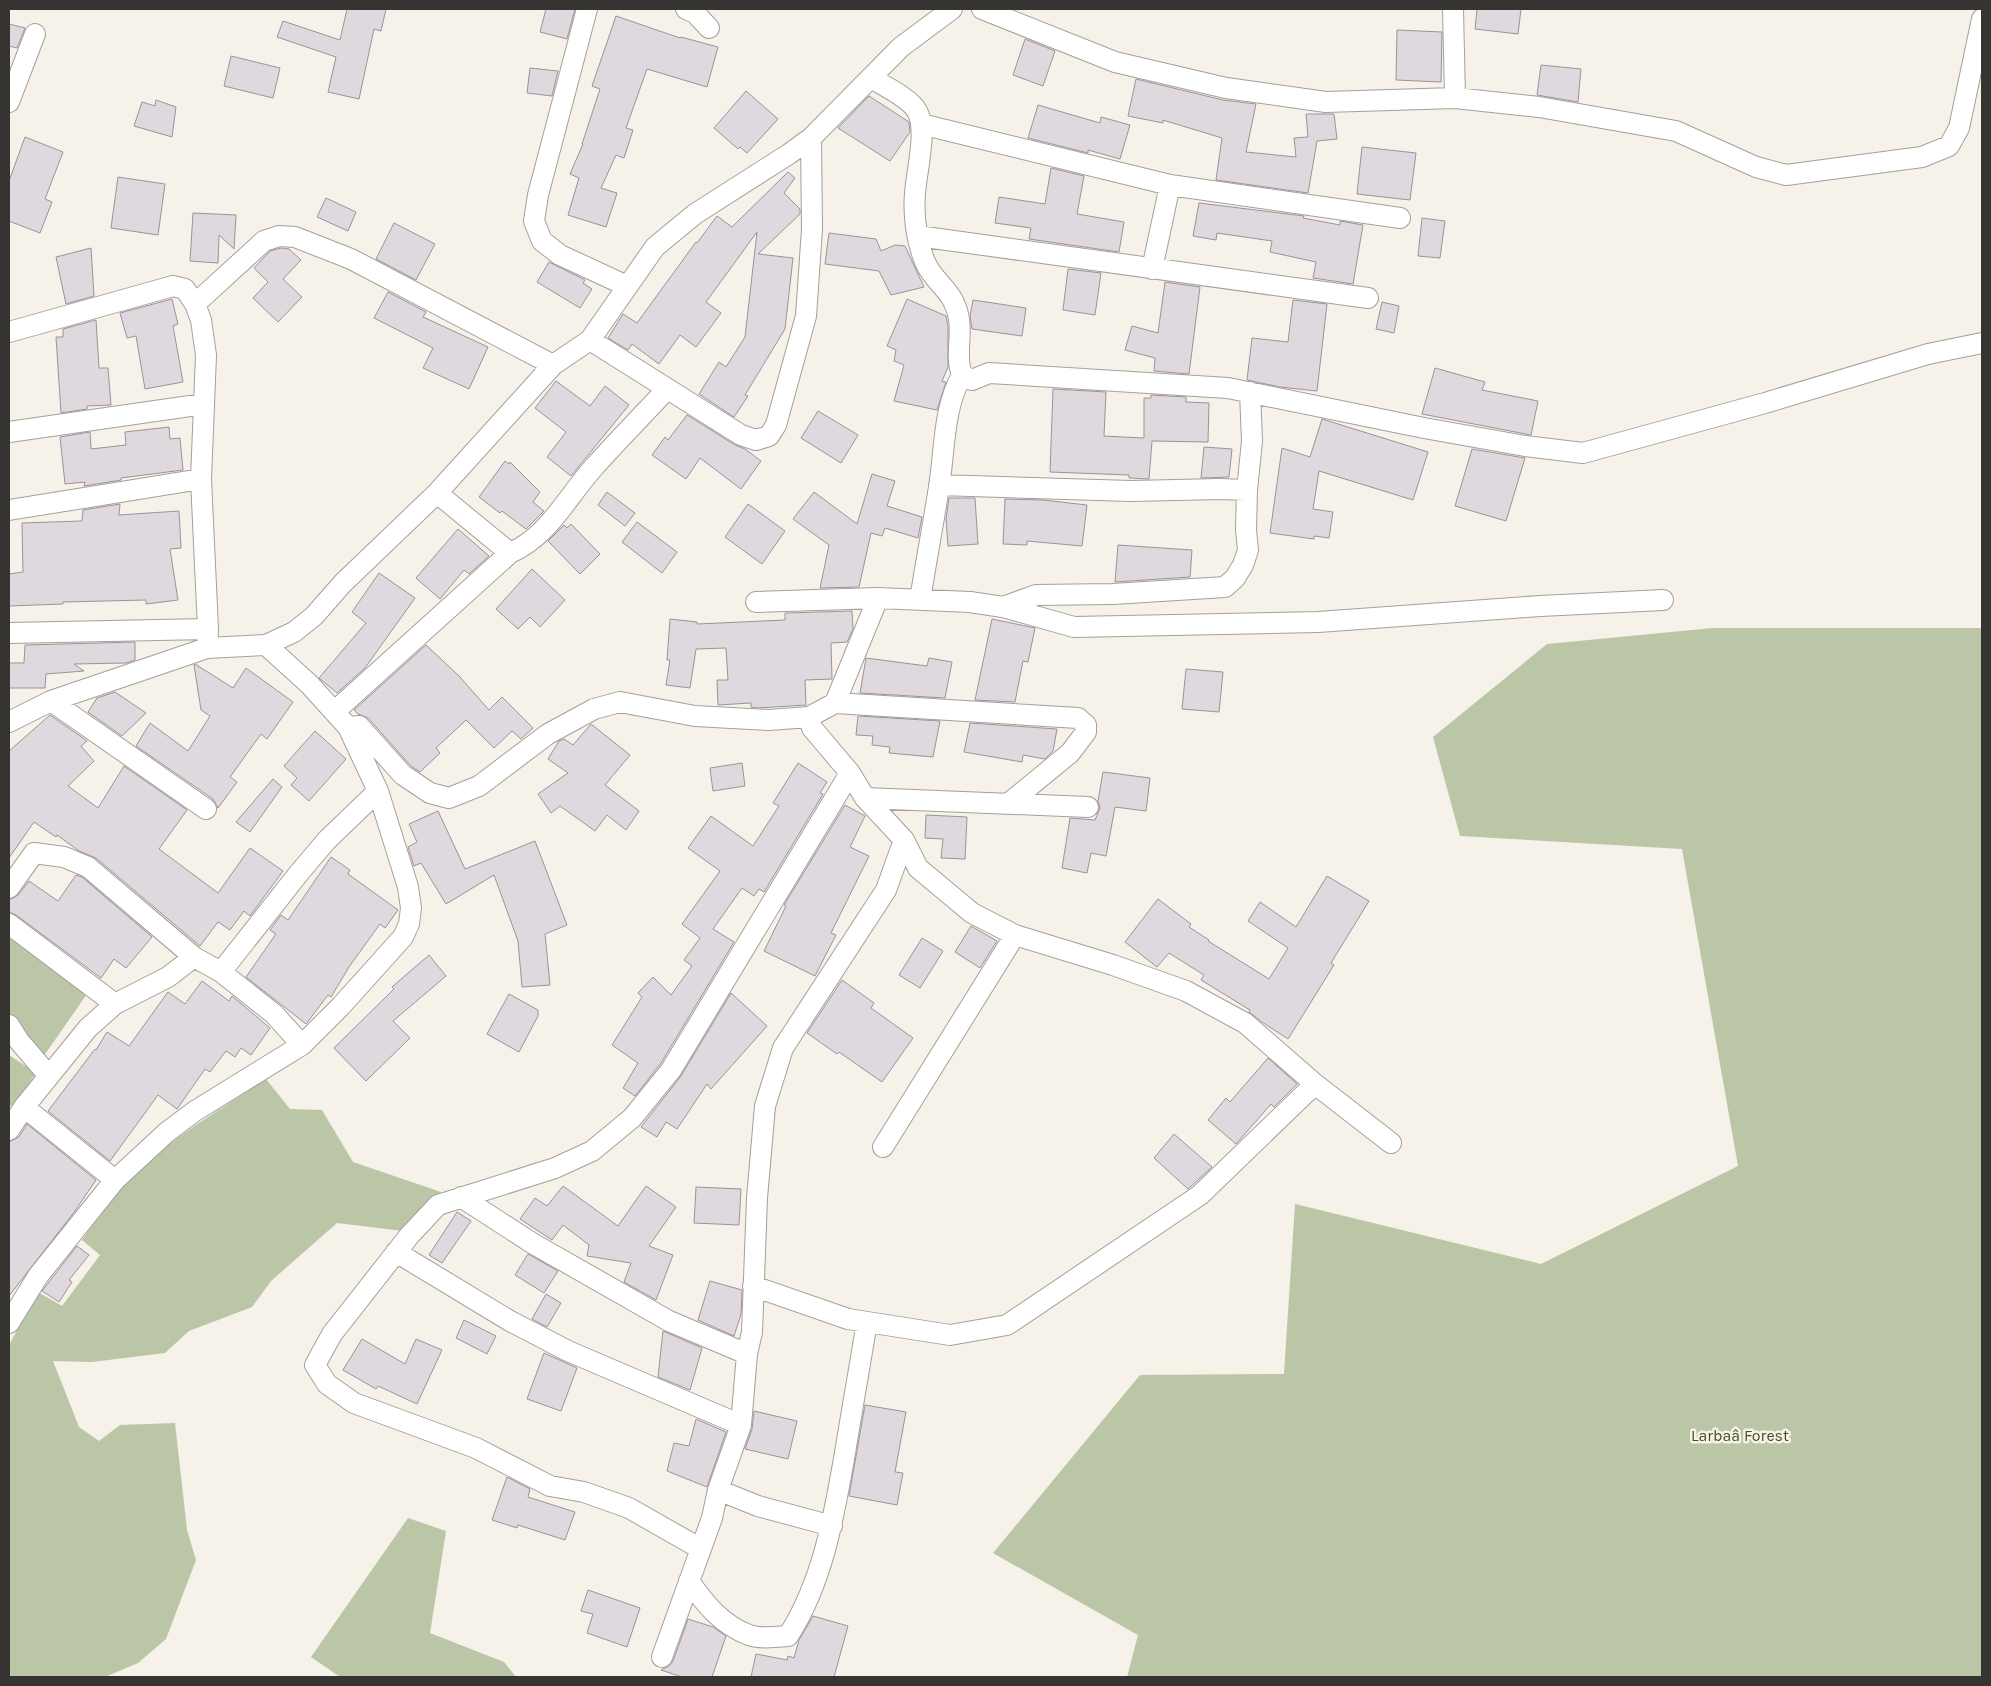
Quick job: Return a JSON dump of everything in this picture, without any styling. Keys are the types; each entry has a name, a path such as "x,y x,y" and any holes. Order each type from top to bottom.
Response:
{"street":[{"path":"587,9 538,196 534,221 542,241 560,255 627,286"},
{"path":"686,9 695,13 709,28"},
{"path":"9,634 208,638 266,645 294,632 314,616 343,583 437,493 553,364 590,340 655,247 695,214 811,138 901,47 952,9"},
{"path":"982,9 1115,62 1226,88 1326,102 1455,98 1539,107 1676,131 1756,167 1786,175 1922,157 1949,146 1959,128 1982,19"},
{"path":"1453,9 1455,98"},
{"path":"9,102 35,34"},
{"path":"871,78 903,98 917,110 921,124 920,155 914,195 918,236 927,265 952,298 959,319 958,364 962,375 972,380 989,373 1228,388 1424,428 1525,446 1583,453 1765,403 1928,354 1982,343"},
{"path":"921,124 1170,185 1400,218"},
{"path":"590,340 741,435 756,440 769,436 776,424 806,316 812,229 811,138"},
{"path":"1152,269 1170,185"},
{"path":"195,304 264,241 279,236 295,237 351,259 553,364"},
{"path":"918,236 1368,298"},
{"path":"9,332 173,286 185,289 195,304 201,320 206,355 201,479 208,638"},
{"path":"920,600 940,485 946,428 954,389 962,375"},
{"path":"334,712 510,553 525,547 543,531 593,468 667,389"},
{"path":"1004,607 1036,595 1113,594 1225,587 1235,578 1243,566 1248,550 1246,530 1247,490 1252,442 1250,392"},
{"path":"9,432 204,404"},
{"path":"9,510 201,479"},
{"path":"940,485 1131,491 1247,490"},
{"path":"437,493 510,553"},
{"path":"835,703 878,598"},
{"path":"756,602 878,598 970,602 1004,607 1074,627 1318,622 1540,606 1662,600"},
{"path":"9,722 51,701 208,638"},
{"path":"9,1323 38,1276 115,1180 167,1132 195,1111 302,1045 341,1006 397,944 409,924 411,908 408,887 378,791 348,727 309,684 266,645"},
{"path":"51,701 206,809"},
{"path":"348,727 359,726 403,775 430,793 449,798 479,786 548,734 594,709 620,702 695,716 769,720 809,717 835,703 1078,718 1086,725 1086,732 1070,753 1008,804"},
{"path":"809,717 812,728 850,773 865,798 904,840 918,868 972,913 1015,935 1113,965 1186,991 1245,1022 1315,1084 1391,1144"},
{"path":"700,1549 629,1508 584,1492 550,1486 476,1448 354,1403 326,1384 315,1365 332,1334 396,1252 438,1205 562,1164 592,1151 632,1118 671,1070 850,773"},
{"path":"221,972 327,840 378,791"},
{"path":"865,798 1088,807"},
{"path":"662,1658 712,1518 718,1490 741,1425 747,1354 752,1332 757,1198 765,1106 783,1048 886,890 904,840"},
{"path":"9,888 34,853 64,857 88,867 194,957 221,972 274,1014 302,1045"},
{"path":"9,924 115,1004"},
{"path":"883,1147 1015,935"},
{"path":"9,1130 24,1107 88,1028 115,1004 168,977 194,957"},
{"path":"9,1025 19,1041 49,1076"},
{"path":"753,1286 848,1319 950,1335 1007,1325 1200,1195 1315,1084"},
{"path":"24,1107 115,1180"},
{"path":"461,1197 532,1242 669,1321 747,1354"},
{"path":"396,1252 510,1321 568,1351 741,1425"},
{"path":"689,1581 708,1607 725,1622 750,1636 788,1636 804,1608 832,1526 867,1322"},
{"path":"718,1490 758,1506 832,1526"}],"green space":[{"name":"Larbaâ Forest","path":"1713,628 1982,628 1982,1677 1127,1677 1138,1635 993,1553 1140,1375 1284,1374 1295,1204 1541,1264 1738,1166 1682,849 1460,836 1433,737 1547,644"},
{"path":"9,933 87,994 41,1060 9,1015"},
{"path":"9,1055 36,1073 13,1107 9,1104"},
{"path":"266,1079 290,1109 322,1110 353,1162 441,1192 403,1231 337,1223 271,1281 252,1307 189,1331 165,1353 92,1362 53,1361 79,1427 99,1441 120,1425 175,1423 187,1530 196,1560 166,1639 138,1663 105,1677 9,1677 9,1345 38,1292 62,1306 100,1255 82,1240 107,1206 135,1174 165,1147"},
{"path":"408,1518 446,1531 430,1633 504,1662 516,1677 340,1677 311,1657"}],"building":[{"path":"347,9 386,9 381,31 374,29 359,99 328,92 336,57 277,37 283,21 340,40"},
{"path":"546,9 575,9 567,39 540,32"},
{"path":"1477,9 1521,9 1518,34 1475,29"},
{"path":"616,16 680,38 718,47 707,87 647,69 626,128 633,130 624,158 616,155 601,188 617,193 606,227 568,215 579,178 570,174 583,144 600,89 592,86"},
{"path":"9,24 25,28 17,48 9,46"},
{"path":"1397,30 1442,32 1441,82 1396,80"},
{"path":"1025,39 1055,51 1043,86 1013,75"},
{"path":"231,56 280,68 273,98 224,86"},
{"path":"1541,65 1581,69 1578,102 1537,95"},
{"path":"530,68 558,71 552,96 527,93"},
{"path":"1136,79 1223,100 1256,104 1246,152 1296,157 1294,138 1308,137 1306,114 1334,114 1337,139 1317,141 1308,193 1216,180 1222,138 1163,120 1163,123 1128,116"},
{"path":"746,91 778,119 747,153 740,147 738,149 714,128"},
{"path":"869,96 909,122 910,132 890,161 838,128"},
{"path":"156,100 176,107 172,137 134,126 142,102 155,106"},
{"path":"1038,105 1100,123 1101,117 1130,125 1120,159 1088,150 1088,153 1028,138"},
{"path":"25,137 63,152 45,199 52,202 40,233 9,221 9,181"},
{"path":"1362,147 1416,153 1410,200 1357,194"},
{"path":"1051,168 1084,176 1077,214 1124,222 1119,252 1029,239 1031,228 995,223 999,197 1045,204"},
{"path":"788,172 795,178 784,193 800,209 800,214 758,254 793,258 785,329 745,395 748,396 734,417 699,394 719,362 726,367 745,337 757,232 706,302 721,313 696,347 680,335 659,364 632,344 628,350 608,338 623,314 637,323 717,216 732,227"},
{"path":"118,177 165,184 158,235 111,228"},
{"path":"326,198 356,212 348,231 317,217"},
{"path":"1199,203 1304,216 1303,218 1340,225 1340,221 1363,225 1353,284 1313,278 1316,262 1270,252 1272,241 1217,233 1216,240 1193,236"},
{"path":"193,213 236,215 234,249 219,235 218,263 190,261"},
{"path":"1422,218 1445,221 1440,258 1418,256"},
{"path":"394,223 435,244 416,280 376,259"},
{"path":"829,233 876,239 881,251 895,245 905,246 924,287 891,295 879,271 825,264"},
{"path":"91,248 94,296 66,304 56,257"},
{"path":"281,248 289,249 301,260 283,279 302,297 278,322 253,298 268,282 254,268 270,251"},
{"path":"549,262 585,280 583,283 592,289 580,308 537,282"},
{"path":"1068,269 1101,273 1095,315 1063,310"},
{"path":"1165,282 1200,287 1189,374 1154,371 1155,358 1125,350 1132,326 1158,333"},
{"path":"388,292 426,312 423,317 488,347 469,389 423,368 433,348 374,318"},
{"path":"172,299 178,324 173,326 183,382 145,389 136,336 127,338 120,313"},
{"path":"907,299 946,316 948,327 948,367 942,381 946,382 937,410 894,401 904,365 894,361 896,350 887,346"},
{"path":"973,300 1026,308 1022,336 972,329 970,316"},
{"path":"1293,300 1327,304 1317,391 1280,387 1247,380 1252,338 1288,342"},
{"path":"1382,302 1399,306 1394,333 1376,329"},
{"path":"96,320 99,368 108,368 111,405 87,406 87,409 61,413 56,337 63,337 63,329"},
{"path":"1435,368 1485,382 1482,390 1538,401 1531,435 1422,414"},
{"path":"556,381 590,406 605,386 629,405 571,476 547,457 566,432 535,408"},
{"path":"1053,389 1106,392 1104,436 1144,438 1144,398 1151,398 1151,395 1186,397 1186,402 1209,403 1208,442 1152,441 1149,479 1129,478 1129,475 1050,472"},
{"path":"818,411 858,435 841,463 801,438"},
{"path":"687,415 735,445 745,449 761,461 741,489 700,458 686,479 652,455 665,437 668,440"},
{"path":"1322,419 1428,452 1413,500 1319,471 1313,509 1333,512 1329,538 1314,536 1314,539 1270,533 1282,448 1310,457"},
{"path":"169,427 170,439 180,438 183,470 121,478 121,480 84,486 85,482 65,484 60,437 90,432 91,449 126,445 125,432"},
{"path":"1204,447 1232,449 1229,477 1201,478"},
{"path":"1472,449 1525,458 1506,521 1455,506"},
{"path":"505,461 509,464 510,462 540,492 533,502 544,511 526,529 479,497"},
{"path":"872,474 895,481 887,506 922,517 918,538 885,528 882,536 871,533 859,587 820,588 829,545 793,519 814,492 857,524"},
{"path":"607,492 635,513 625,526 598,505"},
{"path":"949,498 975,498 978,544 948,546 946,519"},
{"path":"1005,499 1043,500 1087,505 1082,546 1027,541 1027,545 1003,544"},
{"path":"120,504 119,515 179,511 181,548 170,549 178,600 146,604 146,600 63,602 63,604 9,606 9,574 23,572 22,523 82,521 83,510"},
{"path":"748,504 785,531 762,564 725,537"},
{"path":"637,522 677,552 662,573 622,542"},
{"path":"571,524 600,554 580,574 548,541 564,525 567,528"},
{"path":"458,529 489,556 469,574 464,570 440,599 416,578"},
{"path":"1118,545 1192,550 1190,577 1115,582"},
{"path":"532,569 565,600 540,627 530,617 518,629 496,609"},
{"path":"379,573 415,598 365,668 337,693 319,678 366,623 352,612"},
{"path":"852,611 853,629 847,642 831,643 832,679 805,680 806,705 758,708 751,707 751,703 718,705 717,680 728,680 726,648 696,649 690,688 666,685 670,660 667,660 670,619 697,622 697,624 785,620 785,613"},
{"path":"992,619 1035,628 1028,662 1023,661 1015,702 975,700"},
{"path":"135,642 135,660 126,663 74,664 84,671 46,674 45,688 9,688 9,663 24,663 25,645"},
{"path":"426,645 459,676 489,710 502,697 533,728 521,739 512,731 494,748 466,720 436,748 440,753 420,772 411,766 368,718 354,710"},
{"path":"866,658 927,666 929,658 952,662 945,698 860,693"},
{"path":"195,664 233,688 246,668 293,702 267,739 261,734 230,777 237,782 218,808 213,799 136,746 150,723 188,751 210,716 201,710"},
{"path":"1186,669 1223,672 1219,712 1182,709"},
{"path":"115,692 146,713 122,736 88,712 97,698"},
{"path":"50,715 87,741 81,746 94,761 68,786 98,808 124,766 187,810 159,849 218,893 250,848 283,871 250,916 244,911 230,930 218,922 200,946 96,858 79,851 57,835 56,837 34,822 9,858 9,751"},
{"path":"858,716 940,721 933,757 889,753 890,747 872,745 873,736 856,735"},
{"path":"970,723 1057,729 1053,751 1045,759 1023,755 1022,762 964,752"},
{"path":"591,724 630,755 605,785 639,811 626,830 607,815 595,831 560,806 551,813 538,794 568,773 548,759 559,741 564,739 573,745"},
{"path":"315,731 346,759 309,801 291,785 297,778 284,766"},
{"path":"742,763 745,786 713,791 710,768"},
{"path":"798,763 827,782 820,793 823,794 764,892 759,889 754,896 742,888 713,929 734,942 661,1063 635,1096 623,1088 638,1063 612,1045 642,997 638,993 653,977 671,995 692,966 684,960 700,938 682,924 720,871 688,848 711,816 753,846 779,806 773,803"},
{"path":"1103,772 1150,778 1146,811 1115,807 1106,856 1091,853 1087,873 1062,868 1070,818 1095,820 1100,808 1098,801"},
{"path":"273,779 282,787 250,832 236,822"},
{"path":"845,805 865,816 850,847 869,856 831,933 836,935 815,976 764,951 786,906 784,905"},
{"path":"438,811 465,869 535,841 567,925 545,934 550,985 522,987 518,941 494,875 446,904 421,863 414,866 408,847 417,842 409,824"},
{"path":"926,815 967,817 965,859 941,858 943,839 925,838"},
{"path":"331,857 350,870 348,874 398,910 385,928 380,924 349,967 331,997 328,995 306,1024 246,977 276,934 270,930 281,915 288,920"},
{"path":"76,875 82,877 152,937 126,968 114,959 101,978 16,915 9,912 9,900 18,895 29,881 58,901"},
{"path":"1327,876 1369,901 1331,963 1334,965 1288,1039 1262,1022 1249,1012 1250,1010 1201,980 1204,975 1169,953 1157,967 1125,942 1158,899 1191,924 1189,927 1208,941 1269,979 1288,948 1248,921 1260,902 1296,927"},
{"path":"971,926 997,941 980,968 955,952"},
{"path":"922,938 943,951 920,988 899,975"},
{"path":"429,955 446,976 393,1021 410,1038 366,1081 334,1048 394,989 392,987"},
{"path":"842,980 874,1003 871,1008 913,1038 882,1082 839,1052 837,1054 807,1033"},
{"path":"202,981 229,1001 232,996 270,1028 251,1055 241,1048 235,1057 226,1051 210,1072 205,1069 177,1109 158,1095 110,1161 48,1111 96,1050 107,1032 129,1046 168,992 185,1004"},
{"path":"731,993 767,1026 711,1089 707,1084 677,1129 666,1122 657,1137 641,1127 681,1076"},
{"path":"509,994 538,1010 538,1016 519,1052 487,1034"},
{"path":"1268,1058 1297,1084 1274,1107 1271,1104 1236,1144 1208,1120 1226,1098 1230,1102"},
{"path":"27,1124 96,1180 75,1211 9,1296 9,1142 19,1137"},
{"path":"1174,1134 1212,1167 1188,1189 1154,1158"},
{"path":"563,1186 618,1226 646,1186 676,1207 649,1246 673,1255 656,1300 624,1282 631,1263 587,1256 589,1245 563,1225 552,1240 520,1219 535,1198 547,1206"},
{"path":"696,1187 741,1189 739,1225 694,1223"},
{"path":"457,1212 471,1221 442,1263 429,1255"},
{"path":"77,1246 89,1255 69,1280 72,1282 59,1302 42,1291"},
{"path":"528,1254 558,1271 544,1293 515,1275"},
{"path":"710,1281 742,1290 741,1314 734,1336 698,1320"},
{"path":"546,1294 561,1303 547,1327 532,1319"},
{"path":"464,1320 496,1336 487,1354 456,1338"},
{"path":"663,1331 702,1348 690,1390 658,1377"},
{"path":"362,1339 405,1364 416,1339 442,1350 417,1404 378,1386 376,1389 343,1370"},
{"path":"544,1353 577,1368 561,1411 527,1399"},
{"path":"865,1405 906,1412 895,1472 903,1473 897,1505 849,1496"},
{"path":"754,1411 797,1421 788,1459 745,1449 752,1429"},
{"path":"696,1419 726,1432 707,1487 667,1471 674,1443 689,1446"},
{"path":"507,1477 530,1489 528,1497 575,1512 565,1540 518,1525 517,1528 492,1520"},
{"path":"588,1590 640,1608 627,1647 587,1633 593,1614 581,1611"},
{"path":"813,1616 848,1626 834,1677 751,1677 756,1654 787,1660 788,1656 794,1658 799,1640"},
{"path":"688,1619 713,1627 726,1636 712,1677 682,1677 661,1670 669,1666 673,1661"}]}
